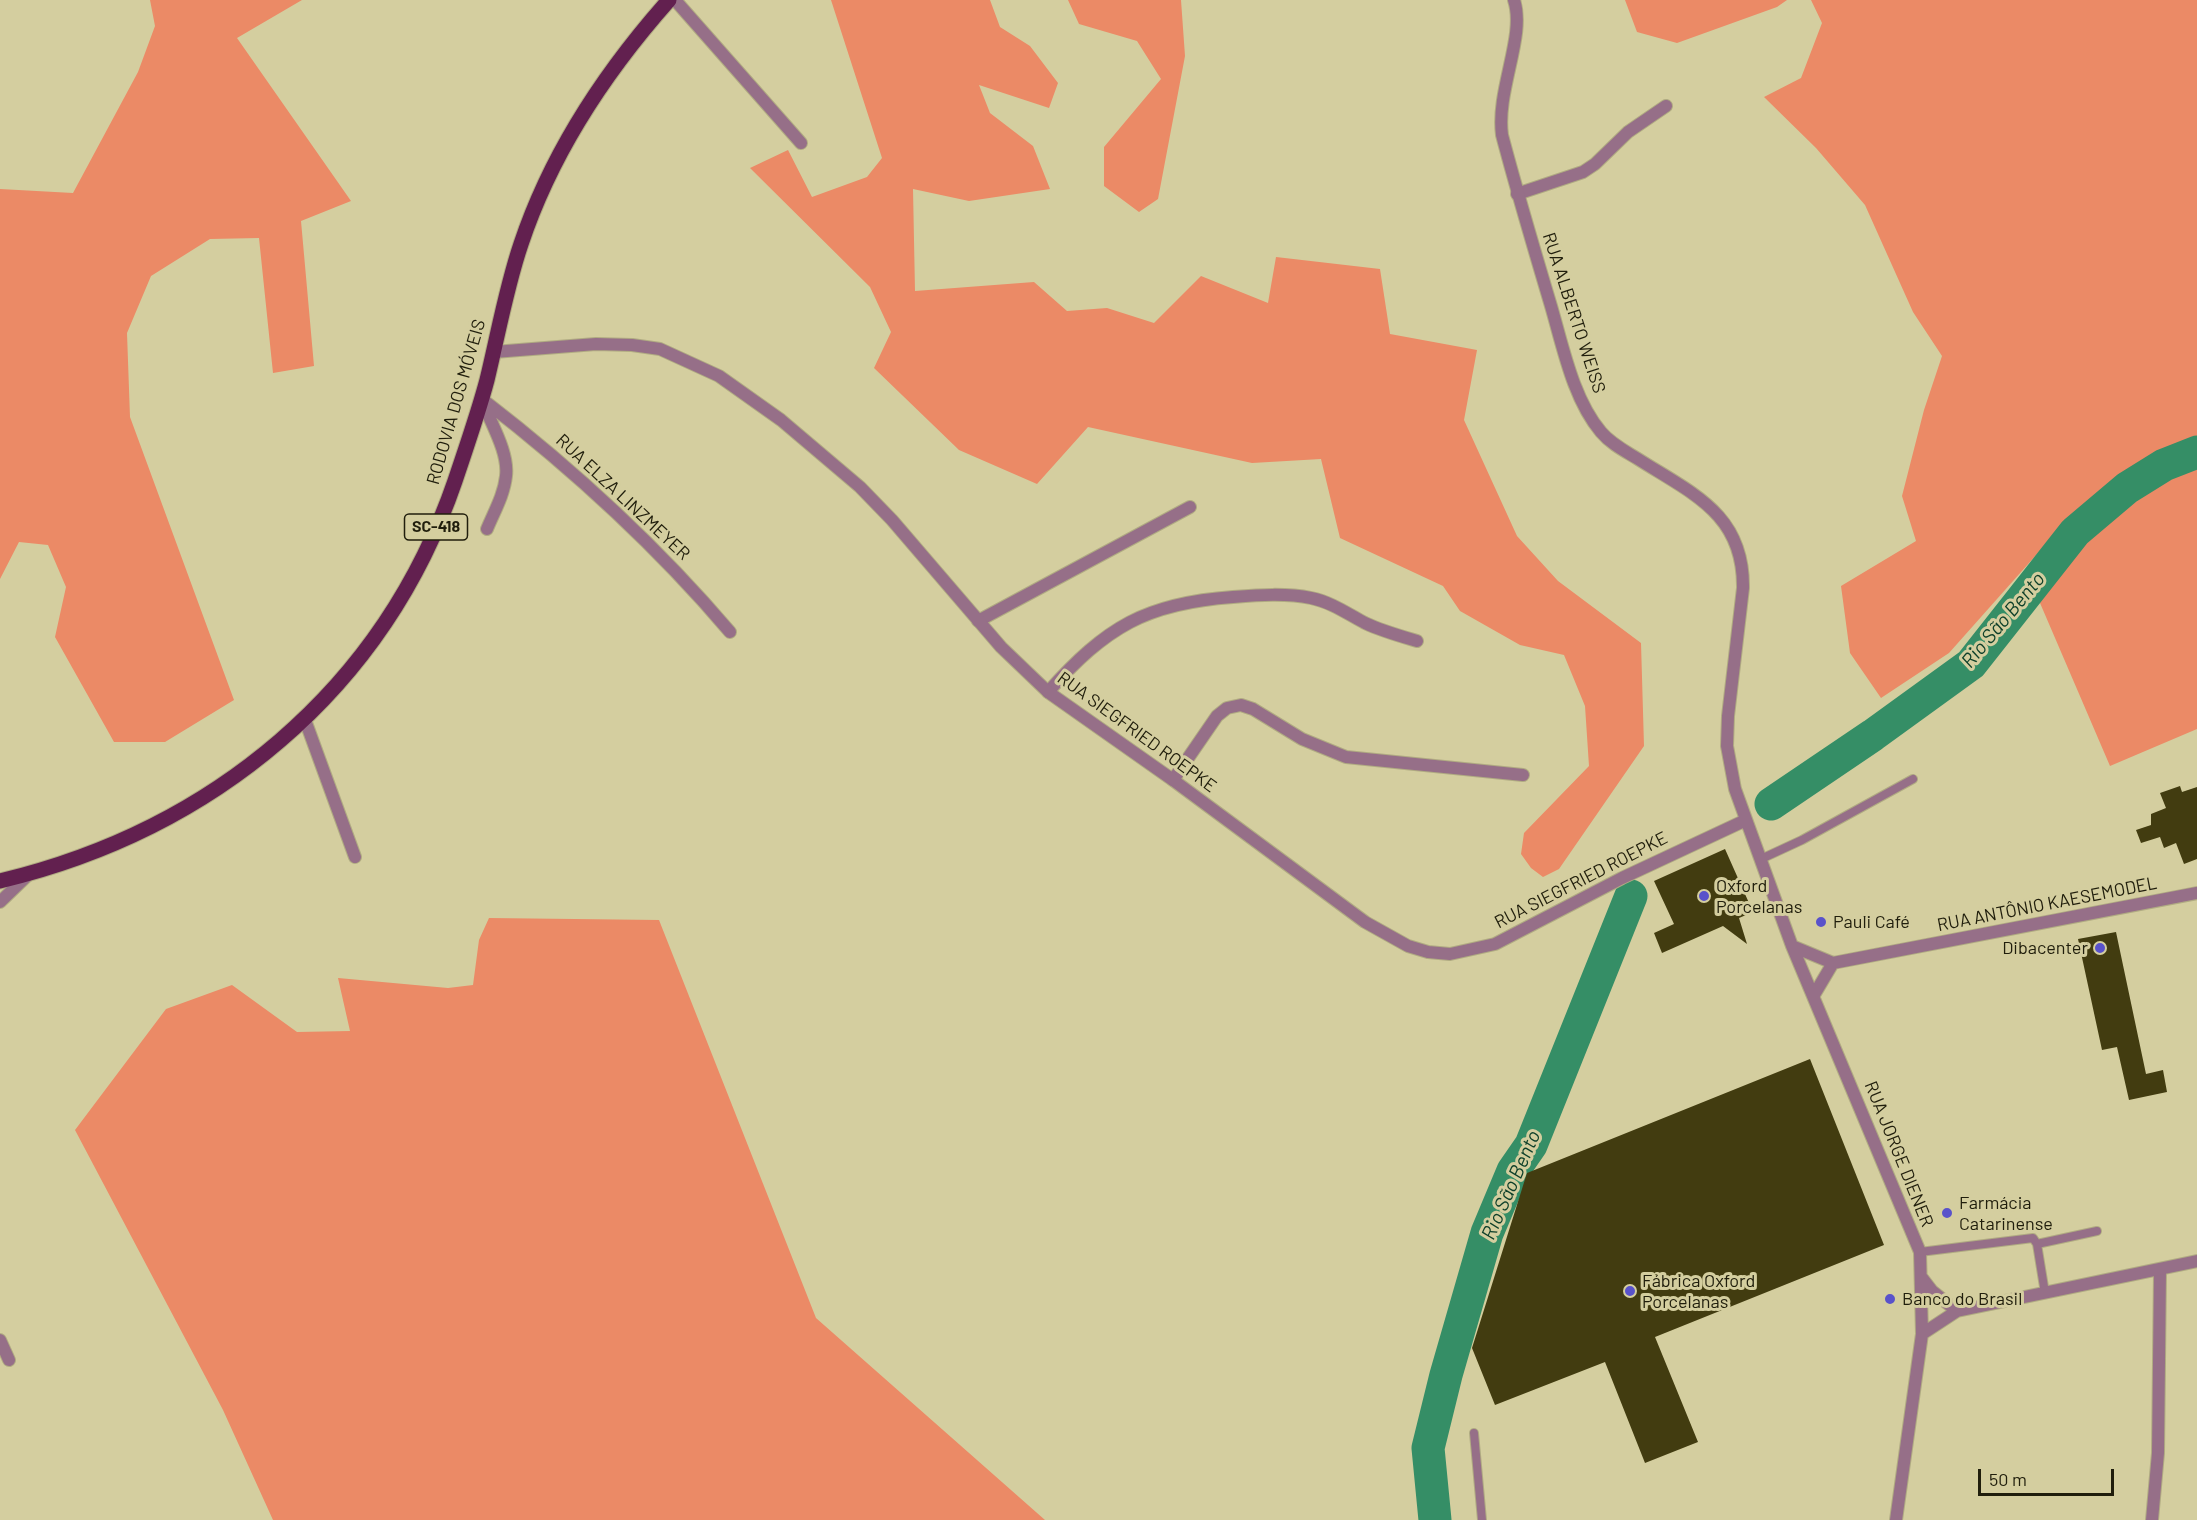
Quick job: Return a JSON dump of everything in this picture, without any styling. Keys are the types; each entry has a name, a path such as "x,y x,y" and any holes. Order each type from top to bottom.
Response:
{"main road":[{"name":"RODOVIA DOS MÓVEIS","path":"0,881 28,875 100,851 184,810 259,760 305,720 365,649 419,564 454,484 482,399 521,244 552,169 569,135 614,66 669,0"}],"street":[{"path":"675,0 801,143"},
{"name":"RUA ALBERTO WEISS","path":"1515,0 1518,26 1499,114 1502,135 1567,359 1591,418 1603,434 1617,446 1701,500 1717,514 1739,548 1743,567 1743,588 1727,746 1732,778 1746,820"},
{"path":"1518,194 1563,180 1589,168 1628,132 1666,106"},
{"name":"RUA SIEGFRIED ROEPKE","path":"494,352 596,344 632,345 660,349 719,375 781,420 860,487 892,520 978,621 1048,692 1173,780 1379,931 1408,946 1428,952 1450,954 1495,944 1622,878 1746,820"},
{"path":"482,399 505,461 506,474 503,489 487,529"},
{"name":"RUA ELZA LINZMEYER","path":"482,399 559,459 610,504 730,633"},
{"path":"978,621 1190,507"},
{"path":"1048,692 1079,659 1115,630 1164,606 1198,599 1279,594 1313,598 1368,624 1417,641"},
{"path":"1173,780 1217,716 1227,708 1241,705 1253,709 1302,739 1346,757 1522,775"},
{"path":"305,720 355,857"},
{"name":"RUA JORGE DIENER","path":"1746,820 1792,946 1920,1252 1922,1334 1896,1520"},
{"path":"0,902 28,875"},
{"name":"RUA ANTÔNIO KAESEMODEL","path":"1833,963 2197,893"},
{"path":"1792,946 1833,963 1814,995"},
{"path":"1922,1334 1957,1311 2197,1261"},
{"path":"2152,1520 2158,1453 2160,1270"},
{"path":"1922,1278 1943,1303 1957,1311"},
{"path":"0,1340 9,1360"}],"lane":[{"path":"1761,859 1802,840 1913,779"},
{"path":"2037,1244 2097,1231"},
{"path":"1920,1252 2033,1238 2037,1244 2045,1293"},
{"path":"1474,1433 1482,1520"}],"shaded area":[{"path":"150,0 302,0 237,38 351,201 301,221 314,366 273,373 259,238 210,239 151,276 127,333 130,417 234,700 165,742 114,742 55,637 66,587 48,545 19,542 0,579 0,189 73,193 138,72 155,26"},
{"path":"831,0 990,0 1000,27 1030,46 1058,83 1049,108 979,85 990,113 1033,146 1050,189 969,201 913,189 915,291 1034,282 1067,311 1107,308 1154,323 1201,276 1268,303 1276,257 1380,269 1390,334 1477,350 1464,420 1517,536 1558,581 1641,643 1644,746 1559,869 1543,877 1531,868 1521,854 1524,833 1589,766 1585,706 1564,655 1520,645 1460,611 1443,586 1340,538 1321,459 1252,463 1088,427 1037,484 959,450 874,368 891,332 870,287 750,168 788,150 812,197 867,177 882,158"},
{"path":"1068,0 1181,0 1185,56 1158,199 1139,212 1104,186 1104,147 1161,79 1137,41 1079,24"},
{"path":"1625,0 1787,0 1777,7 1677,43 1637,32"},
{"path":"1811,0 2197,0 2197,443 2109,488 2053,536 1949,653 1881,698 1850,653 1841,586 1916,541 1902,496 1924,410 1942,356 1913,312 1865,205 1816,148 1764,97 1801,78 1822,23"},
{"path":"2197,459 2197,729 2110,766 2037,596 2107,513 2157,474"},
{"path":"489,918 659,920 816,1318 1045,1520 273,1520 223,1410 75,1130 166,1009 232,985 297,1032 350,1031 338,978 448,988 473,985 479,940"}],"building":[{"path":"2180,786 2182,792 2197,787 2197,859 2184,864 2176,843 2164,848 2160,837 2141,843 2136,830 2151,825 2151,814 2166,808 2160,793"},
{"name":"Oxford Porcelanas","path":"1725,849 1753,912 1739,918 1747,944 1723,926 1662,953 1654,933 1674,924 1654,881"},
{"path":"2116,932 2146,1074 2163,1070 2167,1092 2129,1100 2117,1047 2102,1050 2078,939"},
{"name":"Fábrica Oxford Porcelanas","path":"1810,1059 1884,1245 1655,1337 1698,1442 1645,1463 1605,1362 1495,1405 1472,1348 1527,1173"}],"waterway":[{"name":"Rio São Bento","path":"1771,804 1873,735 1971,664 2075,532 2127,488 2164,465 2197,452"},
{"name":"Rio São Bento","path":"1435,1520 1428,1448 1446,1375 1487,1233 1513,1171 1531,1145 1631,896"}],"place":[{"name":"Oxford Porcelanas","path":"1704,896"},
{"name":"Pauli Café","path":"1821,922"},
{"name":"Dibacenter","path":"2100,948"},
{"name":"Farmácia Catarinense","path":"1947,1213"},
{"name":"Fábrica Oxford Porcelanas","path":"1630,1291"},
{"name":"Banco do Brasil","path":"1890,1299"}]}
